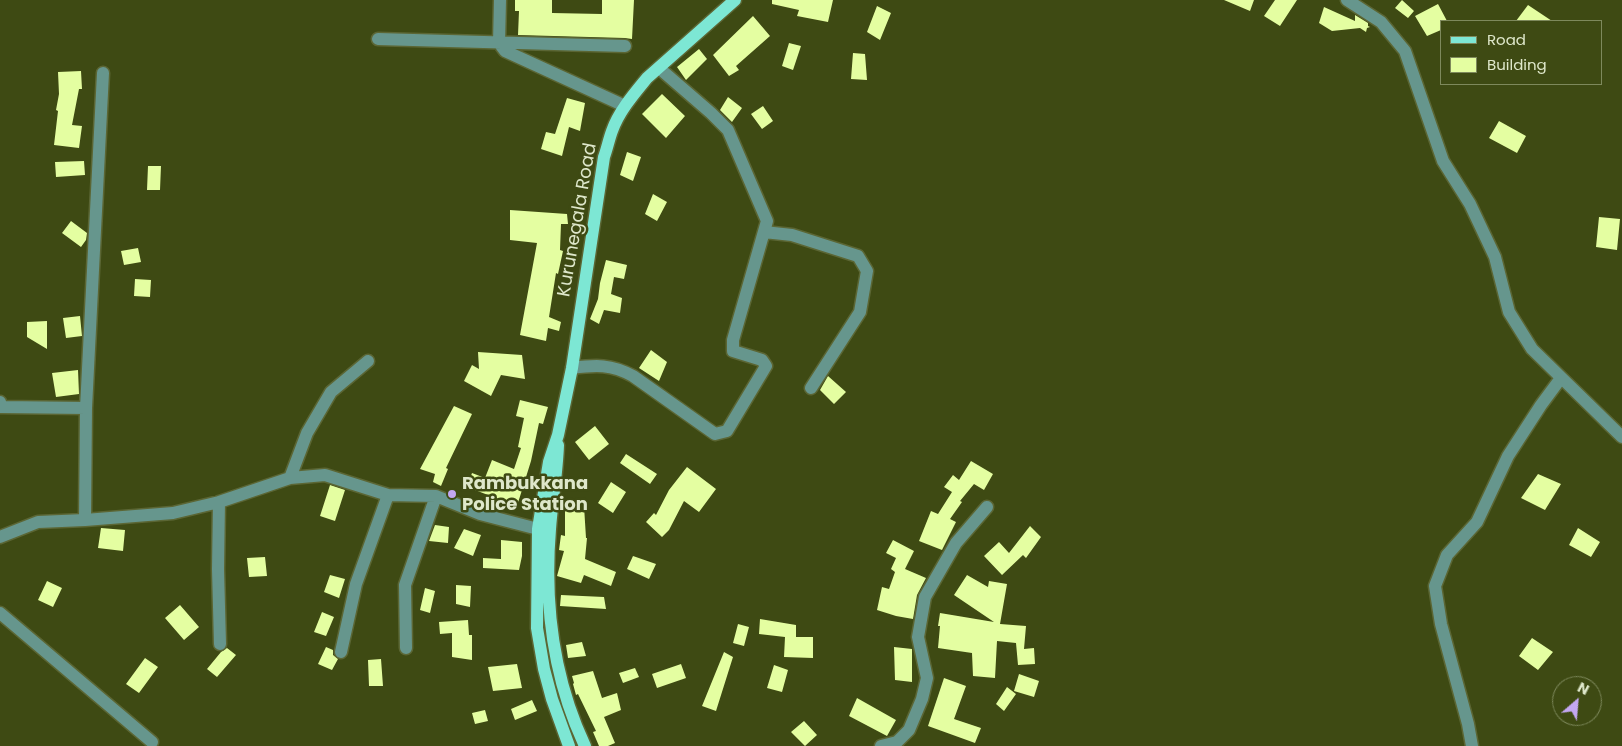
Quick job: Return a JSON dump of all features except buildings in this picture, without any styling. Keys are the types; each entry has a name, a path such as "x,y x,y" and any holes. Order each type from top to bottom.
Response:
{"main road":[{"name":"Kurunegala Road","path":"570,746 552,699 544,669 537,628 544,530 558,464 558,435 572,368 604,157 611,132 625,106 647,78 735,0"},
{"name":"Kurunegala Road","path":"544,530 549,604 556,654 570,713 585,746"}],"street":[{"path":"500,0 499,43 505,51 625,106"},
{"path":"1347,0 1381,22 1405,51 1443,161 1470,204 1495,257 1509,312 1532,349 1622,437"},
{"path":"378,40 625,46"},
{"path":"572,368 594,366 619,368 715,434 727,431 766,366 762,360 733,350 733,340 767,221 728,130 658,68"},
{"path":"85,520 86,408 103,73"},
{"path":"764,232 792,235 858,256 867,270 860,312 811,388"},
{"path":"290,478 307,433 331,392 368,361"},
{"path":"1472,746 1468,724 1441,624 1435,586 1447,555 1477,522 1508,456 1561,378"},
{"path":"0,407 86,408"},
{"path":"0,537 38,522 173,513 219,502 290,478 325,475 388,495 436,496 480,514 544,530"},
{"path":"341,652 356,584 388,495"},
{"path":"406,648 405,585 436,496"},
{"path":"219,502 220,644"},
{"path":"881,746 897,742 908,730 922,699 926,678 918,637 925,597 956,543 987,507"},
{"path":"0,613 152,742"}],"place":[{"name":"Rambukkana Police Station","path":"452,494"}]}
